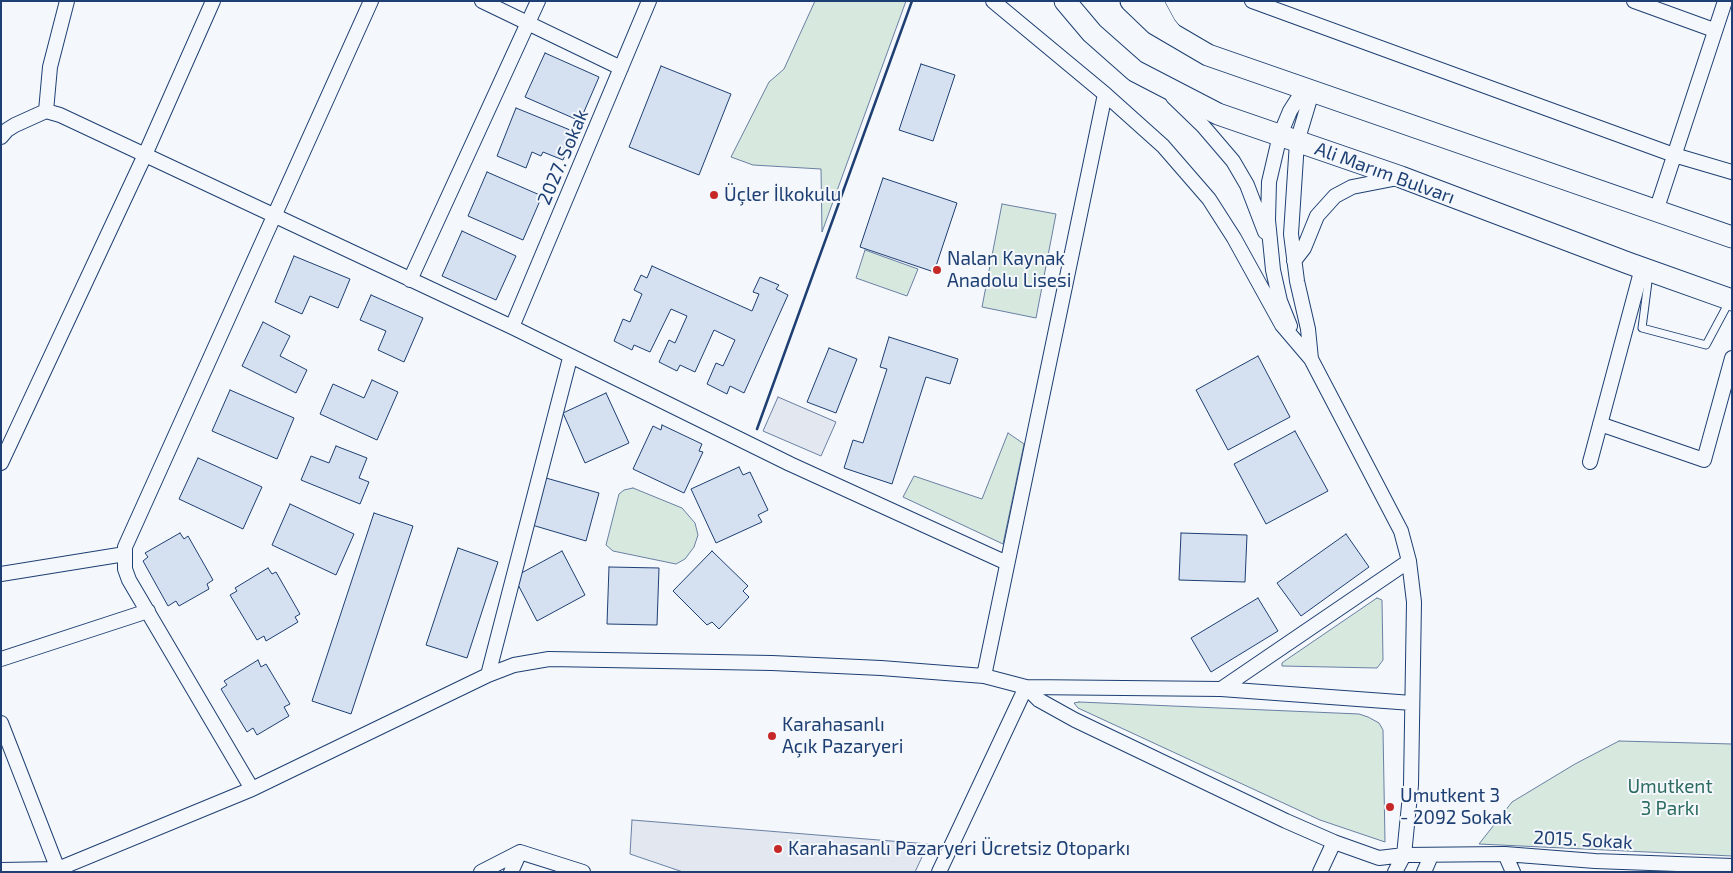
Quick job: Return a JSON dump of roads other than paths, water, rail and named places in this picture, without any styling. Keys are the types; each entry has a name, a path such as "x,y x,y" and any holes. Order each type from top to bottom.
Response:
{"main road":[{"name":"Ali Marım Bulvarı","path":"1065,1 1092,33 1135,71 1218,114 1401,177 1646,270 1731,299"},
{"path":"1131,1 1155,24 1181,41 1208,55 1732,237"}],"street":[{"path":"46,111 50,66 67,1"},
{"path":"1,463 144,156 213,1"},
{"path":"252,789 129,580 125,568 125,547 146,495 371,1"},
{"path":"482,1 528,25 621,68"},
{"path":"410,280 538,1"},
{"name":"2027. Sokak","path":"512,328 649,1"},
{"path":"993,1 1105,94 1163,146 1203,191 1234,238 1282,325 1311,359 1401,531 1409,561 1414,602 1411,784 1404,855 1395,872"},
{"path":"1154,1 1167,24 1181,41"},
{"path":"1252,1 1674,155 1732,172"},
{"path":"1634,1 1714,30"},
{"path":"1656,211 1725,1"},
{"path":"1162,86 1203,126 1233,161 1246,185 1271,250"},
{"path":"1308,91 1289,139 1294,261 1308,329 1311,359"},
{"path":"984,676 1105,94"},
{"path":"3,132 30,117 46,111 60,115 512,328 790,464 1007,563"},
{"path":"1289,139 1275,148 1269,182 1268,220 1280,301 1298,343"},
{"path":"1294,261 1304,248 1317,216 1335,196 1352,187 1401,177"},
{"path":"1590,462 1646,270"},
{"path":"488,675 570,358"},
{"path":"1600,424 1704,460 1732,358"},
{"path":"1,574 125,554"},
{"path":"1221,689 1409,561"},
{"path":"1,659 148,611"},
{"path":"1,870 58,870 252,789 488,675 514,665 549,659 772,663 984,676 1026,687 1221,689 1412,703"},
{"path":"939,872 1026,687"},
{"name":"2015. Sokak","path":"1026,687 1039,700 1075,720 1334,842 1379,858 1404,855 1505,854 1595,861 1732,866"},
{"path":"1,723 58,870"},
{"path":"1320,872 1334,842"},
{"path":"511,872 520,852"},
{"path":"481,872 520,852 583,872"},
{"path":"1505,854 1513,872"},
{"path":"1424,872 1432,856"}],"lane":[{"path":"1646,270 1642,328 1706,345 1731,299"}],"place":[{"name":"Üçler İlkokulu","path":"714,195"},
{"name":"Nalan Kaynak Anadolu Lisesi","path":"937,270"},
{"name":"Karahasanlı Açık Pazaryeri","path":"772,736"},
{"name":"Umutkent 3 - 2092 Sokak","path":"1390,807"},
{"name":"Karahasanlı Pazaryeri Ücretsiz Otoparkı","path":"778,849"}],"park label":[{"name":"Umutkent 3 Parkı","path":"1670,798"}]}
